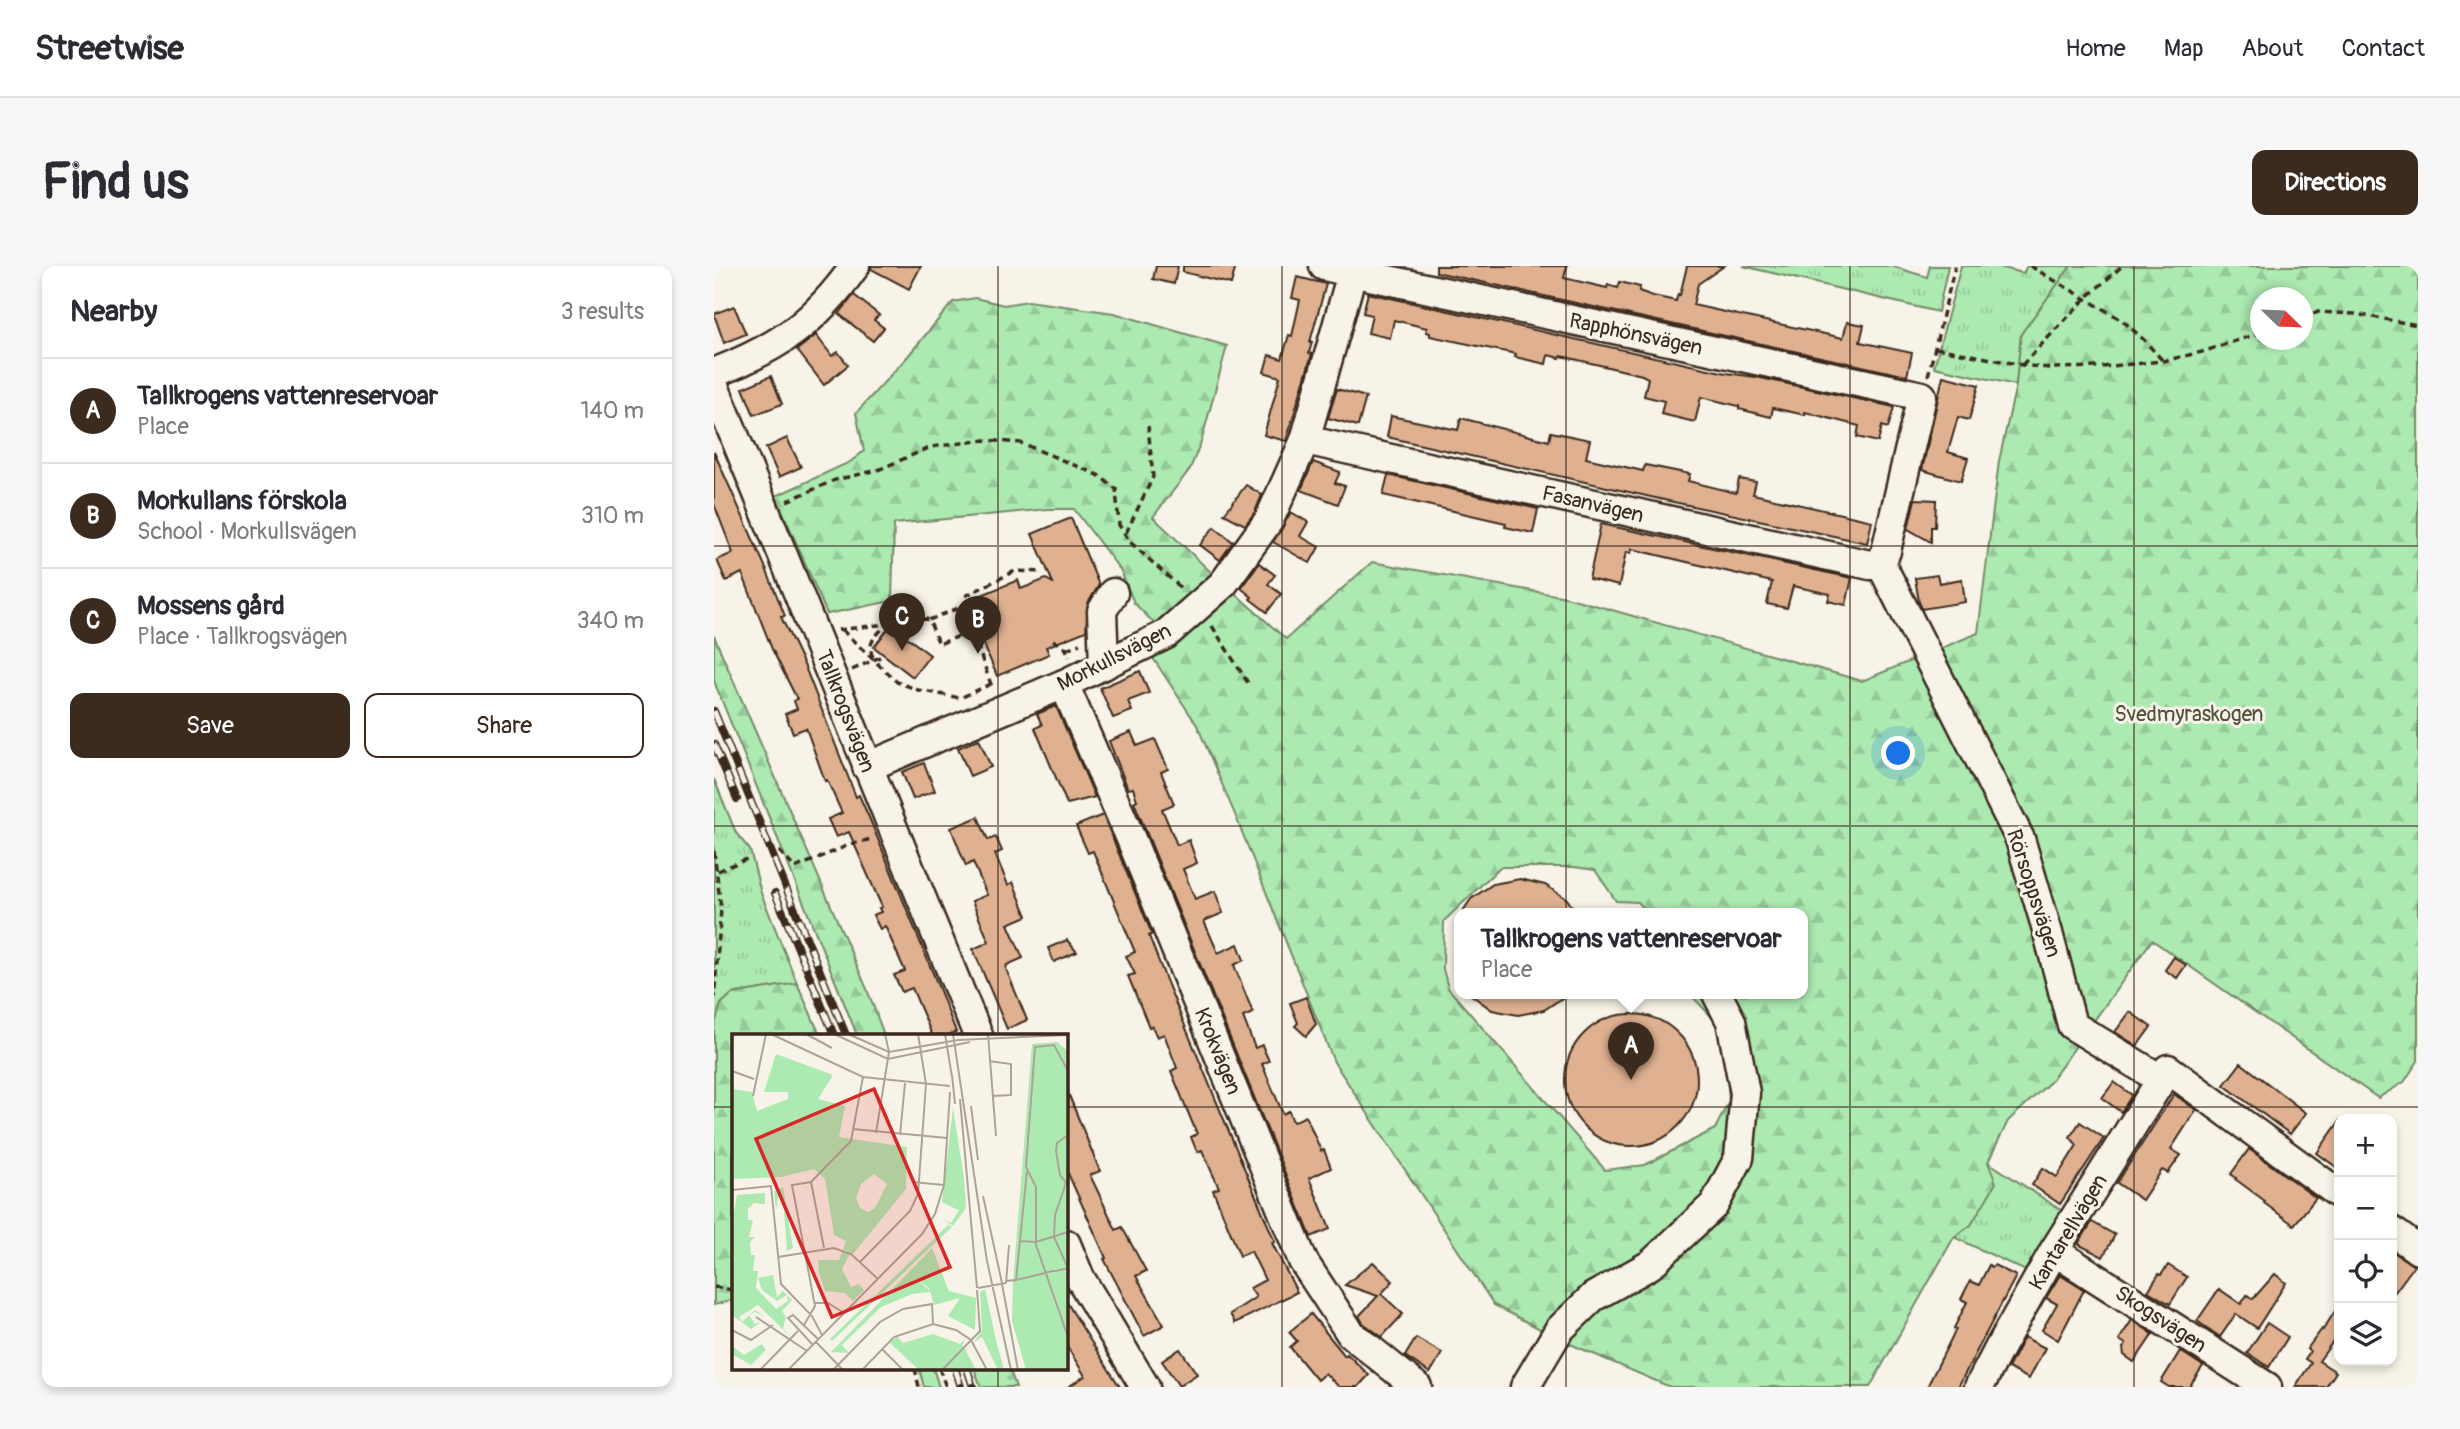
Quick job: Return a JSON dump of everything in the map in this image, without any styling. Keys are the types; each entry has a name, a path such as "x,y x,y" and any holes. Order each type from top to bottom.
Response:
{"street":[{"path":"714,373 758,355 786,339 842,285 855,266"},
{"name":"Rapphönsvägen","path":"1324,266 1354,269 1922,396 1881,564"},
{"name":"Morkullsvägen","path":"867,767 1064,684 1165,635 1223,584 1269,520 1305,440 1354,269"},
{"name":"Tallkrogsvägen","path":"714,386 765,510 829,631 833,679 978,1034"},
{"name":"Fasanvägen","path":"1305,440 1870,565 1881,564"},
{"name":"Rörsoppsvägen","path":"1881,564 2020,839 2072,1025 2162,1080 2168,1069 2334,1190"},
{"path":"1104,664 1102,611 1113,593"},
{"name":"Krokvägen","path":"1064,684 1131,839 1303,1261 1351,1334 1417,1387"},
{"path":"1529,1380 1559,1330 1593,1297 1650,1265 1714,1205 1738,1158 1745,1093 1731,1021 1720,999"},
{"name":"Kantarellvägen","path":"1979,1387 2054,1251 2162,1080"},
{"path":"2397,1235 2418,1250"},
{"path":"1068,1249 1080,1278 1145,1387"},
{"name":"Skogsvägen","path":"2054,1251 2267,1387"}],"path":[{"path":"1955,266 1936,348 2022,365 2050,368 2101,367 2163,361 2250,336"},
{"path":"2030,266 2122,320 2163,361"},
{"path":"2022,365 2086,298 2122,266"},
{"path":"2313,314 2355,314 2418,325"},
{"path":"1125,534 1153,477 1148,426"},
{"path":"765,510 835,480 878,470 931,447 985,440 1021,443 1098,475 1116,489 1119,525 1130,542 1199,605 1248,683"},
{"path":"1001,711 972,631 965,596 1015,571 1042,572"},
{"path":"829,631 929,620 967,604"},
{"path":"929,620 939,644 972,631"},
{"path":"874,660 869,647 887,624"},
{"path":"829,631 874,660 897,682 942,696 960,698 991,684"},
{"path":"833,679 881,656"},
{"path":"779,851 795,868 849,845 881,836 892,829"},
{"path":"714,851 721,909 714,1000"},
{"path":"718,871 747,859"},
{"path":"714,1287 732,1290"},
{"path":"940,1370 946,1387"}],"green space":[{"path":"1743,266 1891,266 1927,277 1930,266 1948,266 1938,312"},
{"path":"1961,266 1996,266 2023,273 2027,266 2071,266 2021,334 2016,385 1934,367"},
{"name":"Svedmyraskogen","path":"2071,266 2418,266 2418,1061 2404,1082 2378,1098 2152,940 2050,1082 2008,1121 1988,1162 1996,1183 1971,1225 1954,1237 1870,1387 1670,1387 1561,1340 1494,1305 1334,1062 1197,725 1151,655 1229,588 1286,639 1372,562 1566,597 1862,681 1978,633 1999,461 2016,385 2021,334","holes":["1500,867 1574,867 1595,870 1616,901 1638,902 1644,908 1808,908 1808,999 1695,999 1724,1030 1729,1101 1715,1129 1645,1165 1605,1170 1457,999 1454,999 1443,969 1444,921 1454,908 1457,908"]},
{"path":"975,298 1004,305 1028,301 1114,313 1227,346 1202,439 1190,469 1153,517 1217,578 1160,629 1134,603 1121,571 1074,509 1048,509 894,524 892,601 827,614 776,496 850,462 864,451 856,413 953,302"},
{"path":"714,636 867,989 884,1034 857,1034 714,681"},
{"path":"714,779 736,833 750,850 761,893 797,983 732,994 721,1004 714,1027"},
{"path":"797,983 820,1034 732,1034 732,1300 714,1305 714,1027 721,1004 732,994"},
{"path":"1988,1162 2067,1214 2032,1274 1954,1237 1971,1225"},
{"path":"920,1370 934,1370 939,1387 924,1387"},
{"path":"975,1370 1010,1370 1016,1387 981,1387"}],"building":[{"path":"871,266 921,266 909,289 871,269"},
{"path":"1156,266 1178,266 1174,284 1153,279"},
{"path":"1183,266 1236,266 1231,284 1183,272"},
{"path":"1436,266 1567,266 1564,278 1607,288 1608,285 1618,288 1620,282 1640,287 1639,291 1653,296 1676,301 1687,266 1724,266 1698,284 1693,305 1843,338 1847,322 1864,325 1860,342 1912,353 1907,376 1436,272"},
{"path":"1297,277 1326,284 1310,342 1309,353 1312,354 1286,441 1264,435 1280,377 1264,372 1269,355 1282,359 1289,335 1292,336 1300,300 1292,298"},
{"path":"1368,293 1726,373 1894,407 1888,428 1882,426 1878,442 1857,437 1859,426 1805,412 1805,415 1773,408 1771,417 1701,397 1695,422 1661,414 1664,401 1644,396 1648,378 1642,375 1561,356 1548,355 1546,364 1515,357 1516,354 1430,336 1430,333 1426,332 1427,328 1394,320 1390,338 1368,333 1372,315 1363,313"},
{"path":"854,295 879,315 874,320 884,328 873,341 839,314"},
{"path":"734,306 746,334 724,343 714,314"},
{"path":"816,335 832,356 838,352 848,365 824,385 797,350"},
{"path":"771,376 782,404 754,415 743,388"},
{"path":"1943,376 1979,385 1969,420 1958,417 1948,452 1968,458 1961,481 1922,470"},
{"path":"1337,389 1366,397 1358,426 1328,418"},
{"path":"1391,416 1458,430 1461,418 1549,441 1551,432 1590,440 1586,458 1643,471 1645,465 1690,474 1688,481 1736,493 1739,479 1756,482 1753,494 1872,521 1867,543 1387,437"},
{"path":"787,438 801,467 779,477 766,448"},
{"path":"714,452 764,564 785,616 781,617 805,667 856,797 859,795 871,822 956,1032 932,1034 912,988 902,992 894,975 905,971 885,926 880,929 873,915 881,912 879,908 882,907 849,832 836,837 828,819 842,813 827,780 825,781 806,728 793,733 785,714 797,709 794,701 797,699 772,649 742,573 726,581 717,560 733,553 714,504"},
{"path":"1313,462 1340,472 1335,483 1345,486 1338,504 1301,490"},
{"path":"1388,475 1538,509 1533,533 1505,527 1506,523 1383,495"},
{"path":"1246,485 1262,495 1255,512 1245,525 1224,514"},
{"path":"1915,499 1936,500 1935,527 1931,527 1931,542 1908,529"},
{"path":"1291,512 1308,522 1300,536 1319,547 1310,563 1273,542"},
{"path":"1071,518 1099,585 1088,603 1086,631 1046,647 1049,654 997,676 981,638 994,632 979,596 1018,580 1021,589 1046,579 1053,583 1032,534"},
{"path":"1601,524 1852,578 1846,605 1828,601 1830,594 1793,586 1787,608 1767,604 1772,582 1632,549 1631,553 1626,552 1619,586 1589,579"},
{"path":"1214,527 1233,542 1220,560 1200,545"},
{"path":"1259,563 1275,575 1268,584 1281,594 1267,612 1241,588"},
{"path":"1937,575 1939,583 1962,579 1965,602 1922,609 1915,578"},
{"path":"891,625 930,655 913,677 874,647"},
{"path":"1140,671 1149,693 1128,701 1132,711 1113,718 1100,688"},
{"path":"1056,706 1095,797 1067,804 1035,728 1042,725 1037,714"},
{"path":"1131,732 1137,746 1155,739 1168,769 1161,772 1174,804 1162,809 1177,845 1189,840 1197,863 1183,869 1195,899 1215,891 1223,913 1204,921 1218,953 1238,944 1244,960 1234,965 1253,1013 1243,1017 1255,1048 1262,1045 1269,1061 1262,1064 1283,1114 1289,1111 1293,1122 1306,1116 1331,1168 1309,1178 1330,1229 1311,1237 1134,802 1137,800 1133,788 1128,789 1109,741"},
{"path":"979,739 991,767 970,776 958,748"},
{"path":"924,763 935,791 913,799 902,772"},
{"path":"1103,815 1152,934 1149,936 1168,985 1275,1242 1272,1243 1297,1292 1235,1323 1230,1314 1256,1297 1250,1288 1265,1280 1251,1251 1240,1256 1213,1190 1219,1188 1202,1150 1197,1152 1191,1137 1197,1134 1171,1071 1177,1068 1164,1034 1157,1037 1152,1026 1149,1027 1128,976 1135,974 1126,956 1135,952 1093,851 1088,853 1076,826"},
{"path":"978,817 988,840 996,837 1002,851 995,854 1008,885 1013,882 1027,916 1008,924 1023,958 1007,965 1006,969 1027,1020 1007,1029 973,949 989,942 972,901 987,895 973,862 966,866 951,828"},
{"path":"1520,879 1545,885 1567,899 1573,908 1465,908 1471,899 1493,884"},
{"path":"1067,940 1077,952 1054,962 1048,948"},
{"path":"2174,957 2186,965 2177,978 2165,970"},
{"path":"1306,997 1316,1024 1306,1036 1295,1026 1298,1023 1290,1003"},
{"path":"1477,999 1560,999 1544,1010 1518,1015 1492,1010"},
{"path":"2130,1012 2151,1027 2137,1046 2115,1032"},
{"path":"1631,1014 1656,1019 1678,1033 1692,1055 1697,1080 1692,1105 1678,1127 1656,1141 1631,1146 1606,1141 1584,1127 1570,1105 1565,1080 1570,1055 1584,1033 1606,1019"},
{"path":"2241,1063 2306,1113 2290,1134 2224,1085"},
{"path":"2114,1082 2132,1095 2121,1112 2102,1098"},
{"path":"1068,1093 1100,1171 1090,1175 1116,1230 1122,1227 1146,1271 1136,1276 1164,1325 1144,1336 1104,1259 1106,1258 1068,1173"},
{"path":"2174,1094 2196,1110 2171,1149 2181,1155 2168,1173 2162,1170 2142,1200 2117,1183"},
{"path":"2080,1122 2104,1138 2060,1204 2032,1185 2043,1168 2057,1177 2077,1145 2070,1137"},
{"path":"2334,1129 2334,1165 2317,1153"},
{"path":"2249,1149 2316,1198 2294,1225 2231,1174"},
{"path":"2092,1222 2115,1235 2103,1257 2078,1244"},
{"path":"2397,1254 2414,1266 2397,1289"},
{"path":"1373,1262 1393,1281 1381,1294 1403,1314 1382,1337 1363,1323 1359,1316 1378,1296 1345,1285"},
{"path":"1989,1265 2016,1276 1958,1387 1927,1387 1967,1302 1961,1299 1970,1281 1979,1285"},
{"path":"2168,1265 2187,1277 2170,1304 2148,1291"},
{"path":"2275,1274 2286,1283 2257,1328 2236,1314 2220,1337 2197,1321 2219,1289 2241,1304 2247,1295 2253,1299"},
{"path":"2060,1275 2084,1290 2058,1340 2042,1330 2057,1304 2046,1298"},
{"path":"1068,1304 1120,1387 1068,1387 1085,1376 1068,1348"},
{"path":"2334,1313 2334,1340 2319,1361 2336,1372 2326,1387 2295,1387 2311,1363 2305,1359 2310,1351 2307,1349"},
{"path":"1311,1314 1345,1356 1347,1354 1369,1375 1358,1387 1339,1387 1325,1373 1317,1380 1290,1347 1297,1341 1289,1332"},
{"path":"2132,1320 2153,1334 2134,1362 2124,1355 2123,1348 2126,1344 2119,1340"},
{"path":"2267,1323 2288,1337 2269,1367 2247,1353"},
{"path":"2024,1337 2045,1348 2029,1379 2008,1368"},
{"path":"1416,1338 1442,1353 1430,1373 1405,1356"},
{"path":"1180,1349 1197,1374 1179,1386 1162,1361"},
{"path":"2180,1351 2203,1366 2189,1387 2169,1387 2161,1382"}],"railway":[{"path":"714,711 846,1034"},
{"path":"714,744 737,799"},
{"path":"775,893 834,1034"},
{"path":"956,1370 961,1387"},
{"path":"968,1370 973,1387"}],"place":[{"name":"Mossens gård","path":"902,651"},
{"name":"Morkullans förskola","path":"978,654"},
{"name":"Tallkrogens vattenreservoar","path":"1631,1080"}]}
